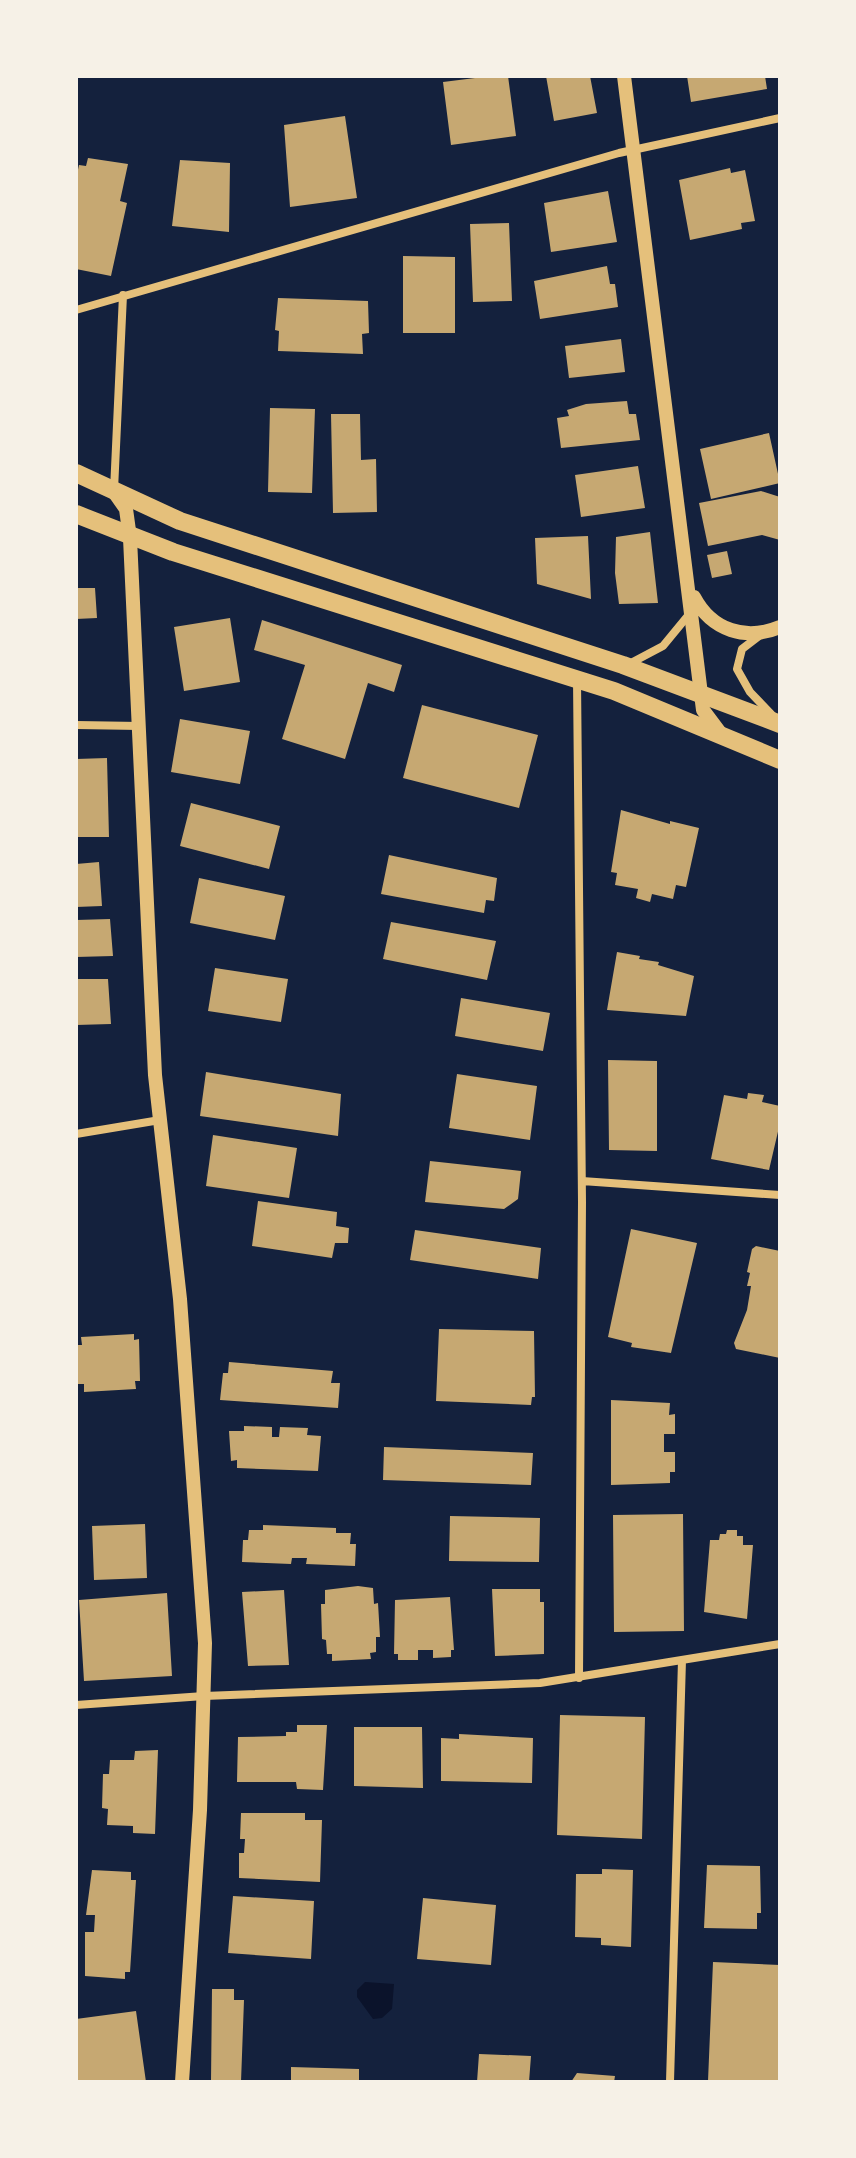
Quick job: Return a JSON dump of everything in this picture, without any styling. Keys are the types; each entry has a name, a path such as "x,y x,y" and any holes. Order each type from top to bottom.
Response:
{"main road":[{"path":"76,473 180,521 623,665 780,723"},
{"path":"76,514 130,538 577,678 780,760"}],"street":[{"path":"624,76 701,692 706,718 716,730 732,740"},
{"path":"76,310 634,149 780,118"},
{"path":"123,295 114,492 126,509 130,538 160,1120 180,1299 201,1560 204,1696 182,2082"},
{"path":"691,596 718,624 742,634 760,635"},
{"path":"623,665 663,646 687,619 691,596"},
{"path":"780,627 760,635 742,649 737,669 750,692 780,723"},
{"path":"577,678 582,1181 579,1678"},
{"path":"76,725 140,726"},
{"path":"76,1134 160,1120"},
{"path":"582,1181 780,1195"},
{"path":"76,1705 204,1696 528,1683 579,1678 780,1644"},
{"path":"670,2082 682,1660"}],"water":[{"path":"365,1982 394,1984 392,2009 382,2018 373,2019 357,1997 357,1990"}],"building":[{"path":"508,76 516,136 451,145 443,82"},
{"path":"546,76 590,76 597,113 554,121"},
{"path":"687,76 765,76 767,89 691,102"},
{"path":"345,116 357,198 290,207 284,125"},
{"path":"88,158 128,164 120,201 127,203 111,276 76,269 76,179 79,165 86,166"},
{"path":"180,160 230,163 229,232 172,226"},
{"path":"730,168 731,173 745,170 755,221 741,223 742,229 690,240 679,180"},
{"path":"608,191 617,242 551,252 544,203"},
{"path":"509,223 512,301 473,302 470,224"},
{"path":"403,256 455,257 455,333 403,333"},
{"path":"607,266 610,284 615,284 618,307 540,319 534,281"},
{"path":"278,298 368,301 369,333 362,334 363,354 278,351 279,331 275,330"},
{"path":"621,339 625,372 569,378 565,346"},
{"path":"627,401 629,414 636,414 640,440 561,448 557,418 569,416 567,410 586,404"},
{"path":"270,408 315,409 312,493 268,492"},
{"path":"331,414 360,414 361,460 376,459 377,512 333,513"},
{"path":"769,433 780,483 711,499 700,449"},
{"path":"638,466 645,508 581,517 575,475"},
{"path":"761,491 780,497 780,540 762,535 708,546 699,503"},
{"path":"650,532 658,603 619,604 615,573 616,537"},
{"path":"588,536 591,599 537,584 535,538"},
{"path":"727,551 732,574 712,578 707,555"},
{"path":"76,588 95,588 97,618 76,619"},
{"path":"230,618 240,682 184,691 174,627"},
{"path":"262,620 402,665 394,692 368,683 345,759 282,739 305,665 254,650"},
{"path":"422,705 538,735 519,808 403,778"},
{"path":"180,719 250,731 240,784 171,772"},
{"path":"107,758 109,837 76,837 76,759"},
{"path":"191,803 280,826 269,869 180,846"},
{"path":"621,810 670,824 670,821 699,828 686,887 676,885 673,899 652,894 650,902 636,898 638,889 615,885 617,873 611,872"},
{"path":"389,855 497,878 494,901 486,900 484,913 381,894"},
{"path":"99,862 102,906 76,907 76,864"},
{"path":"199,878 285,896 275,940 190,923"},
{"path":"110,919 113,956 76,957 76,920"},
{"path":"391,922 496,941 487,980 383,959"},
{"path":"617,952 640,956 639,959 659,962 658,965 694,976 686,1016 607,1010"},
{"path":"215,968 288,979 281,1022 208,1011"},
{"path":"76,979 108,979 111,1024 76,1025"},
{"path":"461,998 550,1013 543,1051 455,1036"},
{"path":"608,1060 657,1061 657,1151 609,1150"},
{"path":"206,1072 341,1094 338,1136 200,1116"},
{"path":"457,1074 537,1086 530,1140 449,1128"},
{"path":"748,1093 764,1095 762,1102 780,1106 780,1123 769,1170 711,1159 724,1095 747,1099"},
{"path":"213,1135 297,1148 289,1198 206,1186"},
{"path":"430,1161 521,1171 518,1199 504,1209 425,1202"},
{"path":"258,1201 337,1212 336,1226 349,1228 348,1243 335,1243 332,1258 252,1246"},
{"path":"631,1229 697,1243 671,1353 631,1347 632,1343 608,1337"},
{"path":"415,1230 541,1248 538,1279 410,1260"},
{"path":"756,1246 780,1251 780,1358 736,1349 734,1343 747,1310 751,1286 747,1286 750,1273 747,1272 752,1249"},
{"path":"439,1329 534,1331 535,1397 532,1397 531,1405 436,1401"},
{"path":"134,1334 134,1340 139,1339 140,1381 135,1381 136,1389 84,1392 84,1384 78,1384 76,1377 76,1345 82,1345 81,1337"},
{"path":"229,1362 333,1371 331,1383 340,1383 338,1408 220,1400 223,1373 228,1373"},
{"path":"611,1400 670,1403 669,1415 675,1414 675,1434 664,1434 664,1452 675,1452 675,1472 670,1472 670,1483 611,1485"},
{"path":"244,1426 272,1427 272,1437 279,1437 280,1427 308,1428 307,1435 321,1436 318,1471 237,1468 237,1460 231,1461 229,1431 244,1431"},
{"path":"384,1447 533,1453 531,1485 383,1480"},
{"path":"683,1514 684,1631 614,1632 613,1515"},
{"path":"450,1516 540,1518 539,1562 449,1561"},
{"path":"145,1524 147,1578 94,1580 92,1526"},
{"path":"263,1525 336,1528 336,1533 351,1533 350,1544 356,1544 355,1566 306,1564 307,1558 292,1558 291,1564 242,1562 243,1540 248,1540 249,1530 263,1530"},
{"path":"727,1530 737,1530 737,1536 743,1536 743,1545 753,1545 747,1619 704,1612 710,1540 719,1540 720,1534 726,1534"},
{"path":"358,1586 373,1588 374,1604 378,1603 380,1637 376,1637 376,1652 370,1653 371,1659 332,1661 332,1654 327,1654 326,1640 322,1639 321,1604 325,1604 325,1590"},
{"path":"492,1589 540,1589 540,1602 544,1602 544,1654 495,1656"},
{"path":"284,1590 289,1665 248,1666 242,1592"},
{"path":"167,1593 172,1676 84,1681 79,1600"},
{"path":"450,1597 454,1650 451,1650 451,1657 433,1658 433,1650 418,1650 418,1660 398,1660 398,1654 394,1654 395,1600"},
{"path":"560,1715 645,1717 642,1839 557,1835"},
{"path":"297,1725 327,1725 323,1790 297,1789 296,1782 237,1782 238,1737 286,1736 286,1732 297,1732"},
{"path":"354,1727 422,1727 423,1788 354,1786"},
{"path":"459,1734 533,1738 532,1783 441,1781 441,1738 459,1739"},
{"path":"158,1750 155,1834 133,1833 133,1826 107,1825 108,1809 102,1808 103,1774 109,1774 110,1760 134,1760 135,1751"},
{"path":"241,1813 305,1813 305,1820 322,1820 320,1882 239,1878 239,1853 244,1853 245,1839 240,1839"},
{"path":"707,1865 760,1866 761,1913 757,1913 757,1929 704,1928"},
{"path":"602,1869 633,1870 631,1947 601,1945 601,1938 575,1937 576,1874 602,1874"},
{"path":"92,1870 131,1872 131,1880 136,1880 130,1972 125,1972 125,1979 85,1976 85,1932 94,1932 95,1915 86,1915"},
{"path":"233,1896 314,1901 311,1959 228,1953"},
{"path":"423,1898 496,1905 491,1965 417,1959"},
{"path":"713,1962 780,1965 780,2082 708,2081"},
{"path":"212,1989 234,1989 234,2000 244,2000 241,2082 211,2082"},
{"path":"136,2011 146,2082 76,2082 76,2019"},
{"path":"479,2054 531,2056 529,2082 477,2082"},
{"path":"291,2067 359,2069 359,2082 291,2082"},
{"path":"577,2073 615,2076 614,2082 571,2082"}]}
